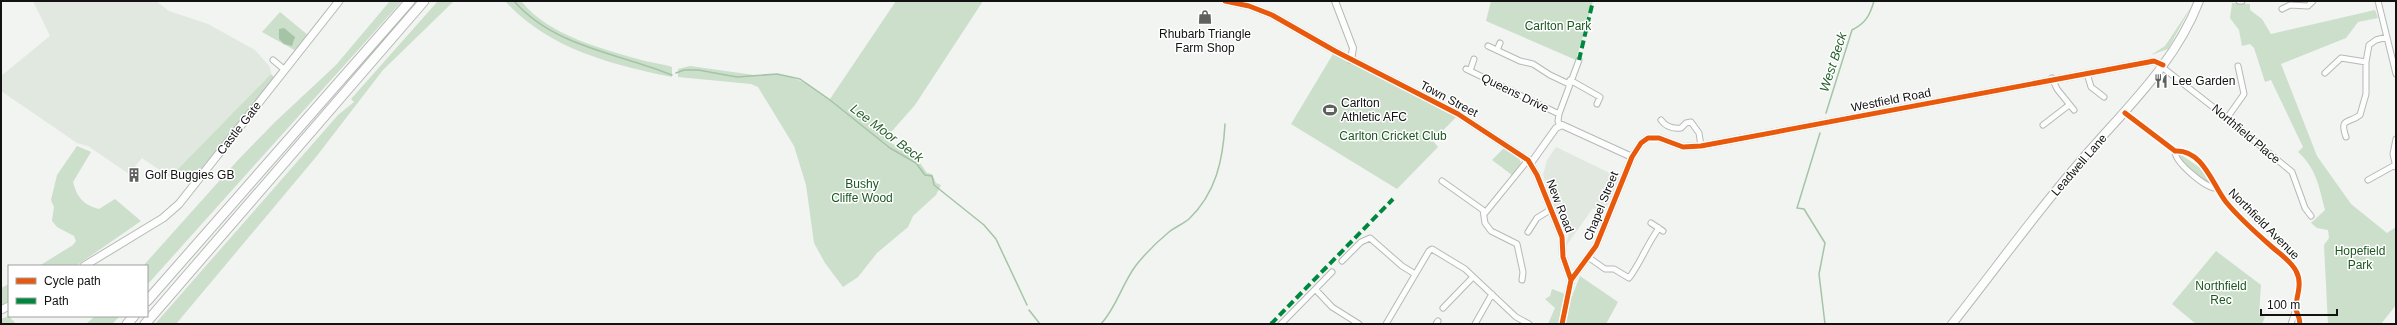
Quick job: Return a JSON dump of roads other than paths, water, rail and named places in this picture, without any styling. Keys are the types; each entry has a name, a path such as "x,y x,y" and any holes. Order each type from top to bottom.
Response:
{"highway":[{"path":"148,300 410,1"},
{"path":"145,324 424,1"}],"main road":[{"name":"Castle Gate","path":"86,265 172,211 340,1"},
{"name":"Leadwell Lane","path":"1952,324 2079,162 2125,113 2162,66 2188,24 2199,1"}],"street":[{"name":"Town Street","path":"1225,1 1248,6 1272,15 1351,60 1458,114 1529,162"},
{"path":"1335,1 1354,48 1351,60"},
{"path":"2282,9 2290,5 2308,6 2313,1"},
{"path":"2378,1 2396,74"},
{"path":"2346,137 2343,127 2349,120 2360,115 2366,86 2366,62 2369,45 2376,40 2387,37"},
{"path":"1497,50 1500,43"},
{"path":"1488,46 1520,61 1534,64 1550,75 1570,82 1600,97 1597,104"},
{"path":"2325,73 2341,58 2366,62"},
{"name":"Queens Drive","path":"1474,59 1468,70 1559,114"},
{"path":"273,60 285,70"},
{"path":"1578,60 1559,114 1558,121 1560,126 1632,157"},
{"name":"Westfield Road","path":"1632,157 1642,143 1648,138 1658,138 1683,147 1701,146 2052,78 2154,60 2162,66"},
{"name":"Northfield Place","path":"2162,66 2292,172 2305,208 2311,216"},
{"path":"2227,118 2244,94 2244,86 2238,66"},
{"path":"2087,72 2091,87 2104,98"},
{"path":"2052,78 2057,89 2074,110"},
{"path":"2366,86 2374,86"},
{"path":"2043,125 2069,105"},
{"name":"Northfield Avenue","path":"2125,113 2175,152 2178,161 2206,186 2215,188"},
{"path":"1661,120 1665,125 1675,129 1682,128 1686,122 1691,122 1698,133 1701,146"},
{"path":"1485,213 1560,126"},
{"path":"2368,180 2395,166 2394,154 2396,139"},
{"name":"Northfield Avenue","path":"2175,152 2183,152 2201,164 2214,180 2215,188 2239,217 2294,266 2299,280 2299,296 2291,324"},
{"name":"Chapel Street","path":"1571,280 1588,258 1599,239 1632,157"},
{"name":"New Road","path":"1529,162 1562,237 1563,257 1571,280"},
{"path":"1442,181 1480,207 1485,213 1485,223 1491,231 1519,243 1526,272 1522,280"},
{"path":"1528,232 1537,218 1550,210"},
{"path":"1588,258 1605,269 1614,269 1629,278 1641,262 1648,244 1661,230 1651,223"},
{"path":"1342,261 1361,242 1370,238 1402,266 1415,274"},
{"path":"1386,324 1415,274 1432,249 1457,263 1516,317 1529,324"},
{"path":"1281,324 1332,272"},
{"path":"1443,308 1473,277"},
{"path":"1562,324 1571,280"},
{"path":"1316,290 1332,307 1359,324"},
{"path":"1475,324 1492,294"},
{"name":"Northfield Avenue","path":"2296,309 2300,315 2300,324"}],"waterway":[{"name":"Lee Moor Beck","path":"514,1 530,16 548,29 567,39 672,75"},
{"name":"West Beck","path":"1826,113 1852,30 1867,18 1874,1"},
{"name":"Lee Moor Beck","path":"676,73 684,70 698,70 737,77 777,74 800,79 830,100 890,148 916,163 925,175 932,176 934,185 984,225 996,239 1027,305"},
{"path":"1101,324 1107,317 1127,279 1137,264 1148,251 1171,230 1189,219 1206,198 1212,187 1220,163 1225,124"},
{"name":"West Beck","path":"1820,133 1797,208 1804,209 1825,243 1819,274 1825,324"},
{"path":"1029,310 1040,324"}],"place":[{"name":"Rhubarb Triangle Farm Shop","path":"1205,17"},
{"name":"Lee Garden","path":"2161,81"},
{"name":"Carlton Athletic AFC","path":"1330,110"},
{"name":"Golf Buggies GB","path":"134,175"}],"park label":[{"name":"Carlton Park","path":"1558,26"},
{"name":"Carlton Cricket Club","path":"1393,136"},
{"name":"Bushy Cliffe Wood","path":"862,191"},
{"name":"Hopefield Park","path":"2360,258"},
{"name":"Northfield Rec","path":"2221,293"}]}
